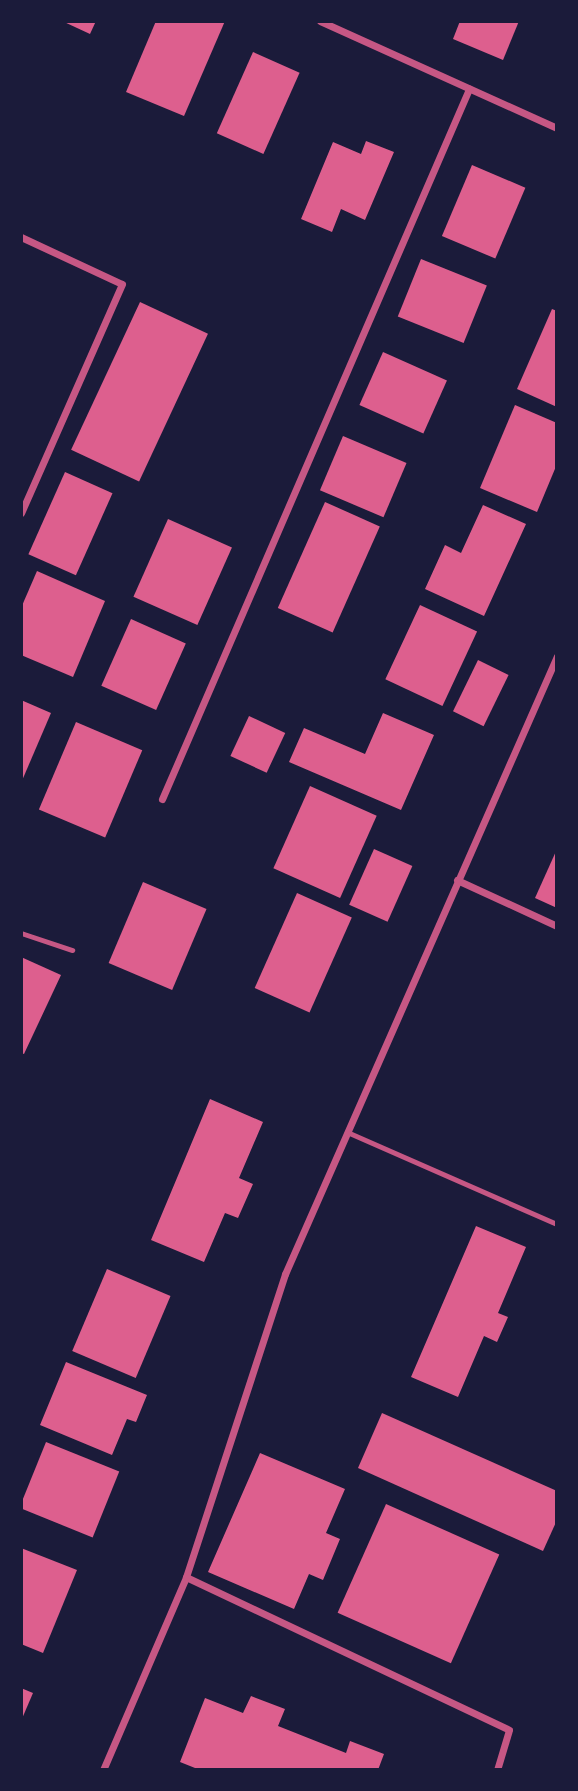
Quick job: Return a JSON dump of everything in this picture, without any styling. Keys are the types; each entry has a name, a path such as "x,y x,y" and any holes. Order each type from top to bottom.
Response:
{"street":[{"path":"320,21 557,128"},
{"path":"162,799 469,89"},
{"path":"21,237 122,284 21,513"},
{"path":"103,1770 186,1577 285,1274 557,656"},
{"path":"457,880 557,926"},
{"path":"186,1577 509,1730 497,1770"}],"lane":[{"path":"21,933 72,950"},
{"path":"346,1132 557,1224"}],"building":[{"path":"62,21 96,21 90,34"},
{"path":"156,21 225,21 184,116 126,92"},
{"path":"460,21 519,21 503,60 453,39"},
{"path":"253,52 300,73 263,154 217,133"},
{"path":"366,141 394,152 365,220 341,209 332,232 301,219 333,142 361,154"},
{"path":"472,165 525,188 495,259 442,236"},
{"path":"421,259 487,286 464,343 398,316"},
{"path":"140,302 208,334 139,481 71,450"},
{"path":"552,309 557,311 557,407 517,389"},
{"path":"383,352 447,380 423,433 359,405"},
{"path":"515,405 557,423 557,464 537,512 480,488"},
{"path":"343,436 407,463 383,517 320,490"},
{"path":"65,472 113,493 76,575 28,554"},
{"path":"325,502 380,526 333,632 278,608"},
{"path":"483,505 526,524 484,616 425,589 445,545 461,553"},
{"path":"168,519 232,547 197,625 133,597"},
{"path":"37,571 105,601 73,677 21,655 21,608"},
{"path":"420,605 477,632 442,706 385,679"},
{"path":"131,619 186,643 156,710 101,686"},
{"path":"478,660 509,675 484,726 453,711"},
{"path":"21,700 51,713 21,783"},
{"path":"383,713 434,735 401,810 289,762 304,728 365,754"},
{"path":"249,716 285,733 267,773 230,756"},
{"path":"76,722 142,750 105,838 39,809"},
{"path":"310,786 377,816 340,898 273,868"},
{"path":"374,849 412,866 388,922 349,905"},
{"path":"557,849 557,908 535,898"},
{"path":"143,882 207,909 172,990 109,963"},
{"path":"297,893 352,917 310,1012 255,988"},
{"path":"21,957 61,975 24,1054 21,1053"},
{"path":"210,1099 263,1122 239,1178 253,1184 238,1218 225,1213 204,1262 151,1240"},
{"path":"476,1226 526,1247 498,1313 508,1317 497,1342 484,1336 458,1397 411,1377"},
{"path":"107,1269 171,1296 136,1378 72,1351"},
{"path":"66,1362 147,1395 136,1422 127,1419 112,1455 40,1425"},
{"path":"382,1413 557,1491 557,1520 543,1551 358,1468"},
{"path":"46,1442 119,1472 93,1537 21,1508"},
{"path":"260,1453 345,1489 326,1533 340,1539 323,1580 309,1574 294,1609 208,1572"},
{"path":"386,1504 499,1554 451,1663 338,1613"},
{"path":"21,1548 77,1570 43,1653 21,1644"},
{"path":"21,1688 33,1693 21,1721"},
{"path":"251,1696 285,1709 278,1726 346,1753 350,1741 384,1754 378,1770 200,1770 180,1762 205,1698 243,1713"}]}
